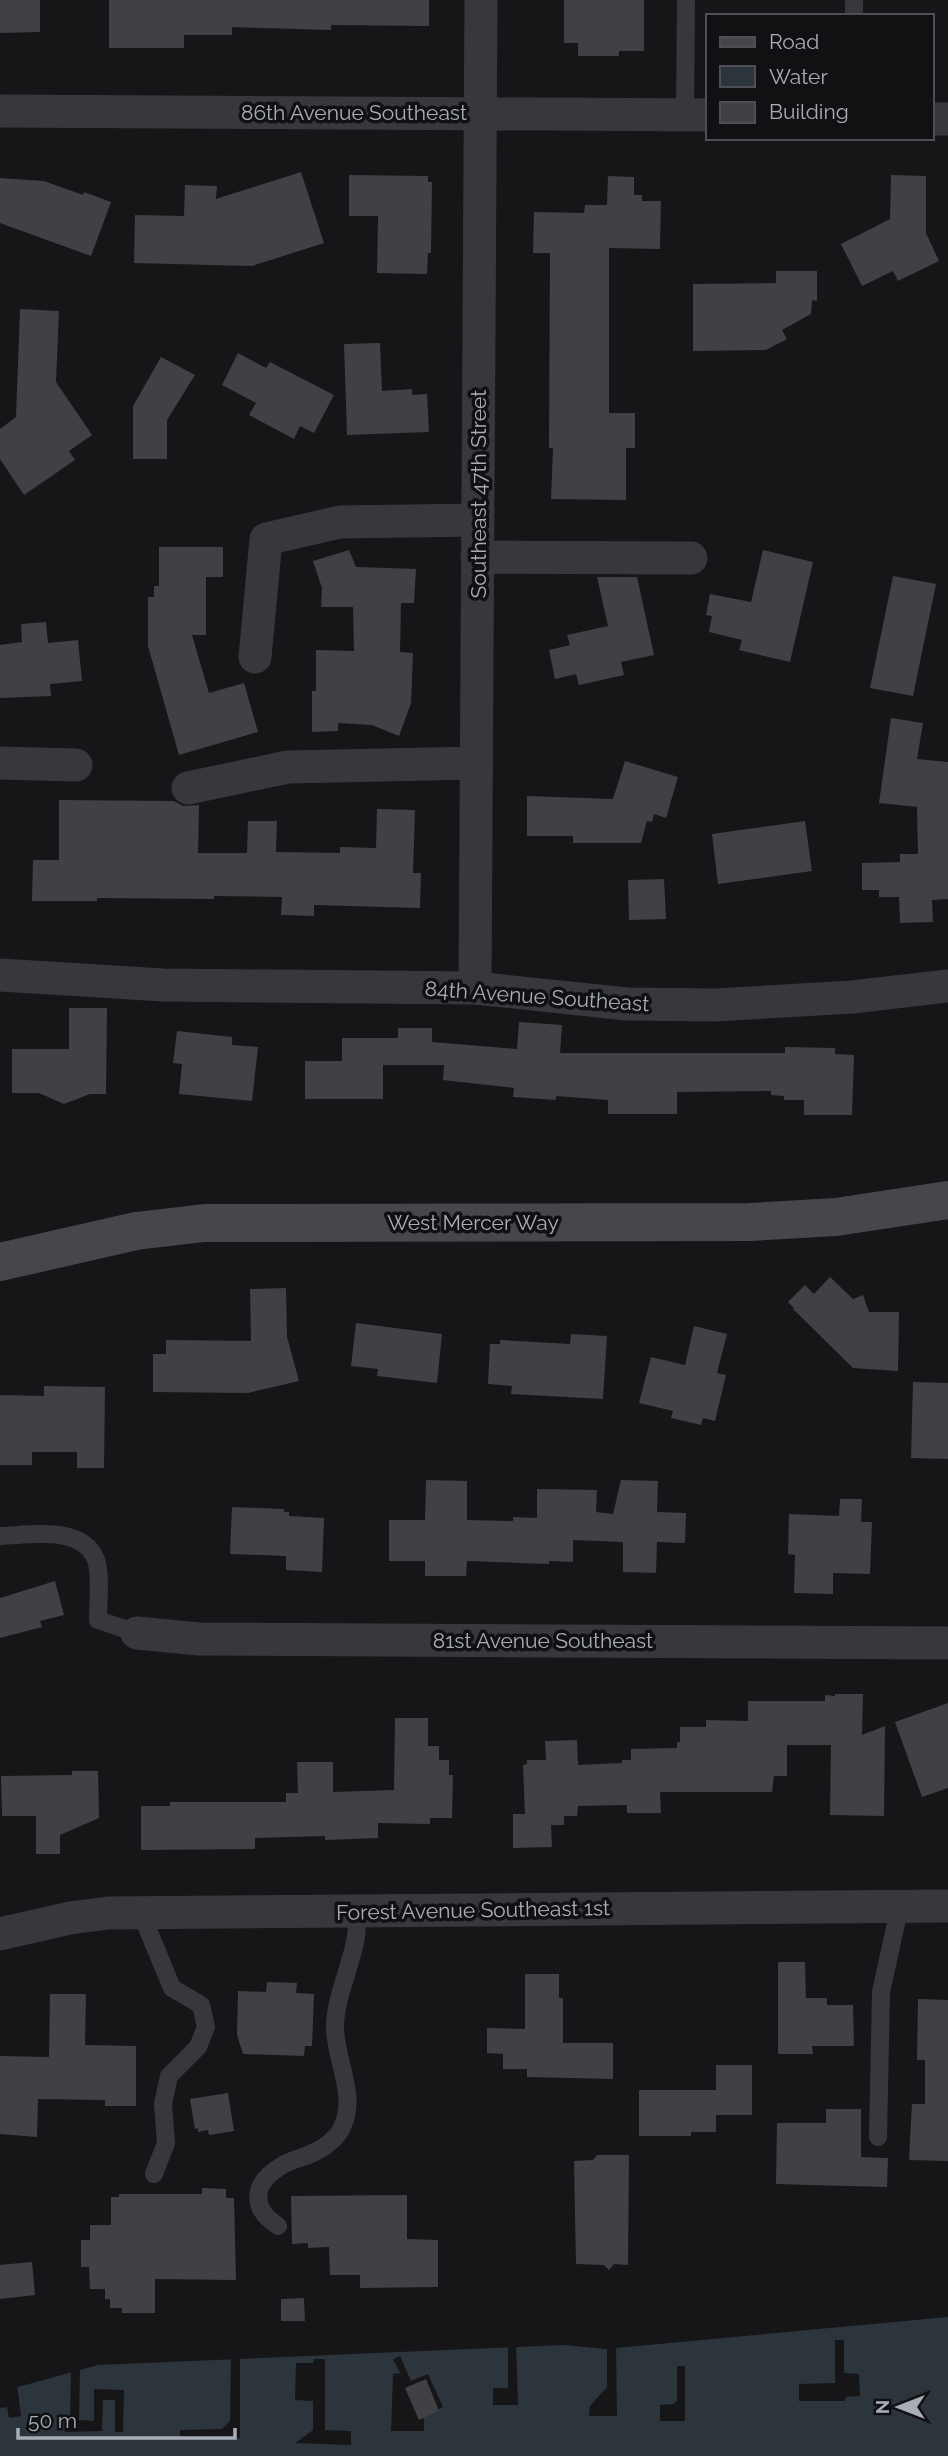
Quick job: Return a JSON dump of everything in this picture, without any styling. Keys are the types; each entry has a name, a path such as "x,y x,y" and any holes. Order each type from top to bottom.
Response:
{"street":[{"name":"Southeast 47th Street","path":"475,988 481,0"},
{"name":"86th Avenue Southeast","path":"0,111 697,115"},
{"path":"255,657 266,539 340,522 477,520"},
{"path":"477,557 691,558"},
{"path":"0,763 76,765"},
{"path":"188,788 288,767 476,763"},
{"name":"84th Avenue Southeast","path":"0,975 163,985 475,988 628,1004 716,1005 852,997 948,986"},
{"name":"West Mercer Way","path":"0,1262 136,1231 204,1223 750,1222 836,1217 948,1200"},
{"name":"81st Avenue Southeast","path":"137,1633 213,1639 948,1643"},
{"name":"Forest Avenue Southeast 1st","path":"0,1934 70,1918 108,1913 947,1905"}],"lane":[{"path":"687,0 697,115"},
{"path":"1,1536 58,1534 88,1546 97,1561 98,1620 137,1633"},
{"path":"878,2137 881,1992 900,1905"},
{"path":"278,2226 268,2219 259,2207 259,2188 274,2170 316,2152 343,2126 347,2103 346,2087 335,2027 341,1989 356,1937 357,1911"},
{"path":"141,1913 172,1988 201,2005 206,2027 198,2047 169,2076 163,2104 166,2143 154,2174"}],"water":[{"path":"948,2317 948,2456 0,2456 0,2392 98,2365 564,2345 605,2349"}],"pier":[{"path":"835,2340 844,2340 844,2373 859,2374 860,2396 846,2397 845,2401 799,2401 799,2384 835,2383"},
{"path":"508,2344 516,2344 518,2405 493,2405 493,2388 508,2388"},
{"path":"616,2344 617,2416 589,2416 590,2406 607,2387 607,2345"},
{"path":"240,2355 240,2438 180,2438 180,2430 222,2429 230,2421 231,2356"},
{"path":"400,2356 411,2381 428,2374 443,2407 424,2415 424,2431 391,2431 393,2374 400,2373 393,2359"},
{"path":"314,2359 325,2359 325,2430 351,2431 351,2445 295,2443 313,2430 313,2401 295,2400 296,2363 313,2363"},
{"path":"80,2366 79,2420 94,2421 94,2389 124,2390 123,2432 115,2432 115,2400 103,2400 102,2431 65,2432 66,2420 70,2420 71,2369"},
{"path":"677,2366 685,2366 685,2421 660,2421 660,2405 677,2401"},
{"path":"17,2384 21,2416 9,2418 7,2407 0,2408 0,2389"}],"building":[{"path":"0,0 40,0 40,32 0,33"},
{"path":"109,0 429,0 429,26 331,25 331,30 232,27 232,35 184,35 184,48 109,48"},
{"path":"564,0 644,0 644,51 619,51 619,56 578,56 578,43 564,43"},
{"path":"301,172 324,243 252,266 134,263 135,215 184,216 185,185 217,186 216,199"},
{"path":"349,175 428,176 428,182 432,182 431,253 428,253 427,274 377,273 378,216 349,216"},
{"path":"891,175 926,176 926,233 939,261 898,281 893,271 862,286 841,244 890,219"},
{"path":"608,176 634,177 634,195 642,195 642,201 661,201 660,249 609,248 609,413 635,413 635,448 626,448 626,500 551,499 553,448 549,448 550,253 533,253 534,212 584,213 585,205 607,205"},
{"path":"0,178 44,181 111,202 91,256 0,223"},
{"path":"776,271 817,271 817,301 812,300 811,314 782,330 787,339 766,350 693,351 693,284 776,283"},
{"path":"20,309 59,311 56,382 92,435 69,451 75,460 24,495 0,459 0,429 16,417"},
{"path":"380,343 382,391 412,389 412,395 427,394 429,432 347,435 344,344"},
{"path":"238,353 266,368 270,362 334,395 314,433 300,426 294,439 249,415 256,403 222,385"},
{"path":"161,357 195,375 167,420 167,459 133,459 133,406"},
{"path":"159,547 223,547 223,577 206,577 206,635 192,635 209,693 244,683 258,732 179,755 148,646 148,597 154,597 154,586 159,586"},
{"path":"349,550 356,567 416,569 414,603 401,603 400,652 413,653 411,703 399,736 372,725 338,723 338,731 312,732 316,650 354,651 353,607 321,607 322,588 313,561"},
{"path":"763,550 813,562 790,662 739,650 742,640 709,632 712,616 706,615 710,594 751,602"},
{"path":"893,576 936,584 913,696 870,688"},
{"path":"597,577 637,577 654,655 621,662 624,675 579,685 576,674 555,679 549,650 570,645 567,635 608,626"},
{"path":"46,622 48,643 78,640 82,681 50,684 51,696 0,698 0,645 22,642 21,624"},
{"path":"891,718 923,723 917,759 948,762 948,899 932,900 933,922 900,923 899,897 879,897 879,890 862,890 862,863 900,862 900,854 918,854 917,807 879,803"},
{"path":"625,761 678,777 666,818 654,814 652,822 647,821 641,843 573,843 573,836 527,836 527,796 613,799"},
{"path":"59,800 174,801 183,806 199,805 198,853 247,853 248,821 277,821 276,852 340,853 340,847 376,848 377,809 415,810 413,873 421,873 420,908 314,905 314,916 281,915 282,897 32,901 33,860 59,860"},
{"path":"805,821 812,871 718,884 712,834"},
{"path":"664,879 666,919 629,920 628,880"},
{"path":"69,1008 107,1008 106,1094 90,1094 64,1104 39,1093 12,1093 12,1049 69,1049"},
{"path":"519,1022 562,1025 560,1053 785,1053 785,1047 835,1048 835,1054 854,1055 852,1115 804,1115 804,1100 784,1100 784,1096 771,1095 771,1091 677,1092 677,1114 608,1114 608,1100 556,1096 556,1100 513,1097 514,1088 443,1080 444,1065 383,1065 383,1099 305,1099 305,1061 342,1061 342,1038 398,1038 398,1028 432,1028 432,1042 517,1049"},
{"path":"177,1031 232,1037 232,1045 258,1047 252,1101 179,1094 182,1064 173,1063"},
{"path":"830,1277 853,1299 863,1295 869,1312 899,1312 898,1371 853,1368 788,1302 805,1285 814,1294"},
{"path":"286,1288 287,1337 299,1381 248,1393 153,1392 153,1354 166,1354 166,1340 251,1341 250,1289"},
{"path":"356,1323 442,1334 437,1383 377,1376 378,1369 351,1366"},
{"path":"694,1326 727,1334 717,1373 726,1375 715,1421 703,1418 701,1425 671,1418 673,1411 639,1403 651,1357 685,1365"},
{"path":"571,1334 607,1336 603,1399 511,1394 512,1386 488,1384 490,1344 500,1344 500,1340 570,1344"},
{"path":"913,1382 948,1383 948,1459 911,1458"},
{"path":"44,1386 105,1387 104,1468 77,1468 77,1452 32,1452 32,1465 0,1465 0,1395 44,1396"},
{"path":"426,1480 467,1481 467,1520 513,1521 513,1517 537,1518 537,1489 597,1490 596,1512 613,1514 621,1480 658,1481 657,1512 686,1513 685,1543 657,1542 656,1573 623,1572 623,1542 573,1540 573,1562 549,1561 549,1564 467,1561 466,1576 425,1576 425,1561 389,1561 389,1520 425,1520"},
{"path":"840,1499 862,1499 861,1522 872,1522 870,1574 833,1573 833,1594 794,1593 795,1555 788,1554 789,1514 839,1516"},
{"path":"232,1507 284,1509 284,1512 289,1512 289,1516 324,1518 322,1572 286,1570 286,1556 230,1554"},
{"path":"55,1581 64,1615 40,1621 42,1627 0,1638 0,1598"},
{"path":"863,1694 862,1735 885,1726 884,1816 830,1815 831,1745 787,1745 787,1776 774,1776 772,1792 660,1792 661,1813 627,1813 627,1805 578,1806 577,1816 564,1816 564,1825 551,1825 552,1847 513,1848 513,1814 525,1814 523,1765 527,1764 527,1760 546,1760 545,1741 577,1740 578,1765 622,1763 622,1760 631,1760 631,1749 677,1748 677,1742 680,1742 680,1727 706,1727 706,1720 748,1721 748,1701 825,1701 825,1695"},
{"path":"948,1703 948,1788 922,1797 895,1722"},
{"path":"395,1718 428,1718 428,1746 439,1746 439,1760 449,1760 449,1775 453,1775 452,1818 430,1818 430,1824 378,1823 378,1838 255,1838 255,1849 141,1850 141,1806 170,1806 170,1802 286,1802 286,1793 298,1793 297,1762 333,1762 333,1792 394,1790"},
{"path":"72,1771 98,1771 99,1818 60,1835 60,1854 36,1854 36,1816 2,1816 1,1776 72,1775"},
{"path":"778,1962 805,1962 806,1998 827,1998 827,2005 853,2005 854,2046 812,2046 813,2054 778,2054"},
{"path":"525,1974 559,1974 559,1998 563,1998 563,2043 613,2043 613,2079 527,2077 527,2069 503,2069 503,2054 487,2053 487,2028 525,2029"},
{"path":"267,1982 297,1983 296,1993 314,1994 312,2046 305,2046 304,2056 243,2054 237,2035 238,1991 266,1992"},
{"path":"50,1994 86,1994 85,2045 136,2046 136,2106 105,2106 105,2100 38,2099 37,2137 0,2134 0,2056 49,2057"},
{"path":"918,1999 948,2000 948,2161 909,2160 912,2104 925,2104 925,2060 917,2060"},
{"path":"716,2065 752,2065 752,2115 716,2115 716,2132 691,2132 691,2136 639,2136 639,2090 716,2090"},
{"path":"228,2093 234,2131 209,2135 208,2130 198,2132 198,2128 195,2129 190,2099"},
{"path":"826,2109 861,2109 861,2157 888,2158 887,2187 776,2184 777,2123 826,2123"},
{"path":"597,2155 629,2155 628,2265 614,2264 609,2270 604,2265 576,2264 574,2161 593,2160"},
{"path":"202,2188 226,2189 226,2198 234,2198 236,2280 155,2279 155,2313 122,2313 122,2308 110,2308 110,2299 105,2299 105,2289 90,2289 89,2267 81,2267 81,2240 90,2240 90,2225 111,2225 111,2197 119,2197 119,2194 202,2194"},
{"path":"407,2195 407,2239 438,2240 438,2287 360,2288 360,2275 330,2275 329,2247 308,2248 308,2243 292,2244 291,2196"},
{"path":"32,2262 35,2295 0,2299 0,2265"},
{"path":"304,2298 305,2321 281,2321 281,2299"},
{"path":"426,2379 439,2411 419,2420 405,2388"}]}
